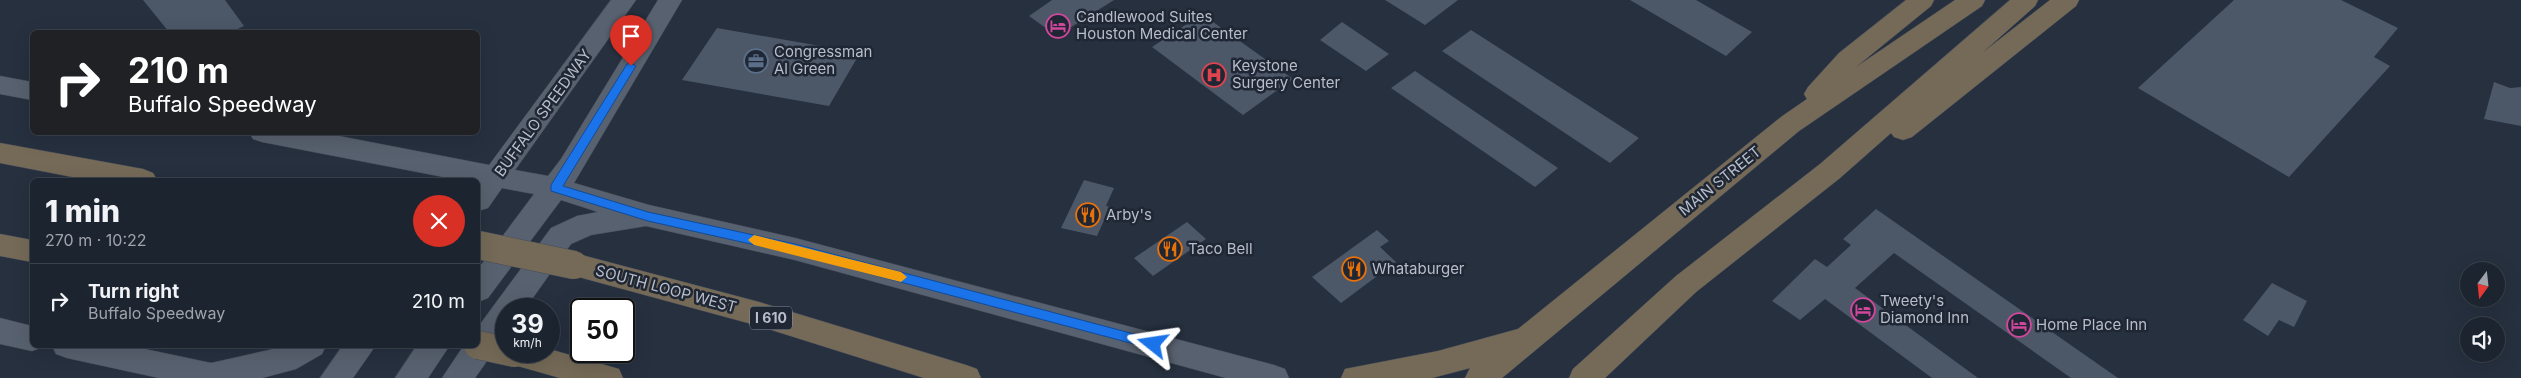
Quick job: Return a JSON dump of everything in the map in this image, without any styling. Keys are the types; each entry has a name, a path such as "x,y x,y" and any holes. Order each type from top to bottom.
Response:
{"highway":[{"path":"1790,124 1848,59 1922,0"},
{"name":"MAIN STREET","path":"1480,378 1790,124 1973,0"},
{"path":"1584,378 1602,368 1686,284 1830,171 2026,0"},
{"path":"1830,171 1881,147 2043,17 2068,0"},
{"path":"0,149 49,162"},
{"path":"0,153 133,178"},
{"path":"0,245 30,252"},
{"name":"SOUTH LOOP WEST","path":"480,245 574,265 759,314 966,378"},
{"path":"1356,378 1389,375 1426,367 1527,340"},
{"path":"480,345 608,378"}],"main road":[{"name":"BUFFALO SPEEDWAY","path":"480,197 624,0"},
{"path":"480,287 556,188 670,0"},
{"path":"0,85 30,91"},
{"path":"278,135 556,188 648,216 804,252 1274,378"},
{"path":"389,156 415,178"},
{"path":"516,298 561,236 587,224 648,216"},
{"path":"480,347 495,326"},
{"path":"0,331 30,338"},
{"path":"80,348 216,377 285,360 306,348"},
{"path":"335,378 359,348"},
{"path":"410,378 434,348"},
{"path":"457,378 479,348"}],"building":[{"path":"143,0 225,0 244,26 235,30 167,30"},
{"name":"Candlewood Suites Houston Medical Center","path":"1052,0 1114,0 1057,36 1029,16"},
{"path":"1385,0 1458,0 1425,25"},
{"path":"1630,0 1696,0 1752,32 1726,56"},
{"path":"2234,0 2341,0 2398,28 2374,57 2390,66 2289,177 2138,88"},
{"path":"1202,14 1293,79 1243,115 1152,47"},
{"path":"1342,22 1389,54 1366,71 1320,40"},
{"path":"717,28 860,53 829,106 682,80"},
{"path":"1471,30 1639,138 1610,163 1442,51"},
{"path":"1415,71 1558,168 1535,187 1391,88"},
{"path":"2494,82 2510,88 2521,87 2521,126 2484,119"},
{"path":"1084,180 1114,188 1106,206 1110,207 1097,236 1061,228"},
{"path":"1876,209 2118,378 2071,378 1894,253 1855,288 1978,378 1932,378 1825,299 1800,320 1772,301 1815,259 1827,267 1851,245 1843,239"},
{"name":"Taco Bell","path":"1187,222 1206,239 1153,276 1134,258"},
{"name":"Whataburger","path":"1377,230 1389,241 1380,247 1396,262 1341,303 1312,277"},
{"path":"2272,283 2307,301 2294,327 2279,320 2268,336 2243,320"}],"slow traffic":[{"path":"754,240 901,277"}],"place":[{"name":"Candlewood Suites Houston Medical Center","path":"1058,26"},
{"name":"Congressman Al Green","path":"756,61"},
{"name":"Keystone Surgery Center","path":"1214,75"},
{"name":"Arby's","path":"1088,215"},
{"name":"Taco Bell","path":"1170,249"},
{"name":"Whataburger","path":"1354,269"},
{"name":"Tweety's Diamond Inn","path":"1863,310"},
{"name":"Home Place Inn","path":"2019,325"}],"route":[{"path":"631,66 556,188 648,216 795,249 1153,344"}]}
